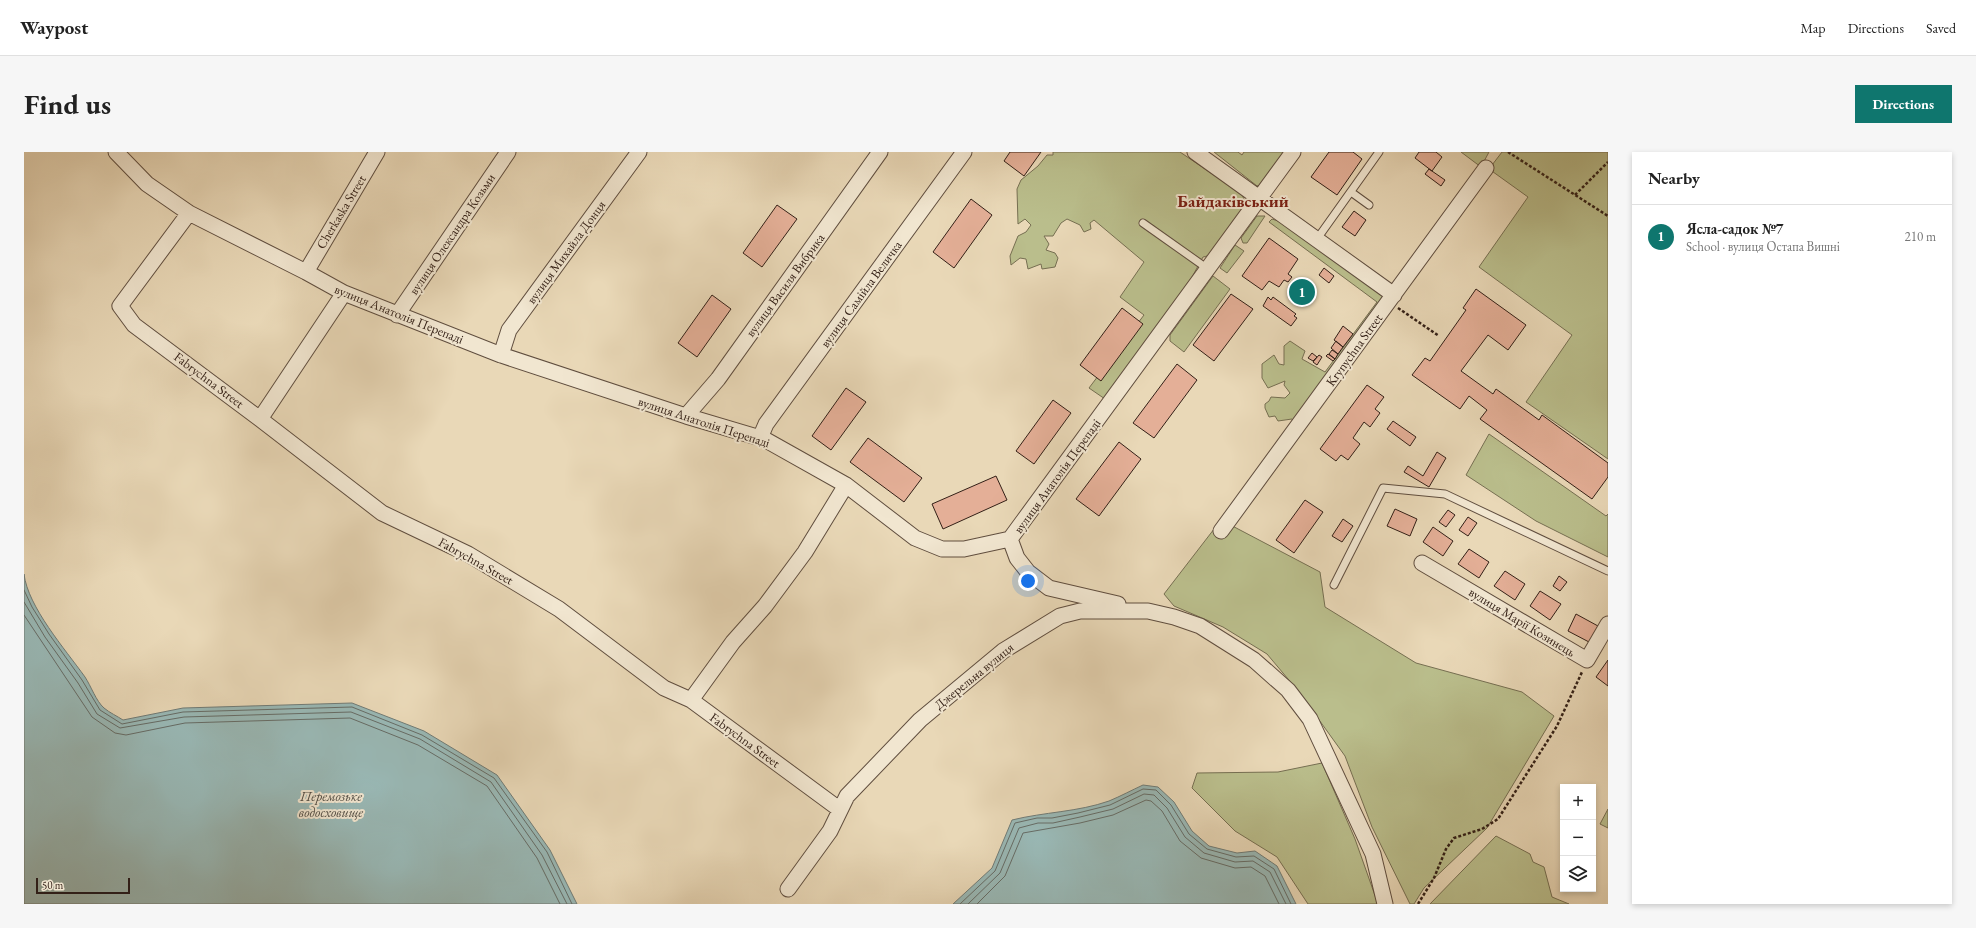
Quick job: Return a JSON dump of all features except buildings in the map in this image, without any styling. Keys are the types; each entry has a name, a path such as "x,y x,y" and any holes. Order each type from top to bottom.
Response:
{"street":[{"name":"вулиця Анатолія Перепаді","path":"116,152 147,184 189,213 306,272 344,294 501,355 686,416 760,438 846,485 915,538 942,549 964,549 1010,539 1294,152"},
{"name":"Cherkaska Street","path":"306,272 377,152"},
{"name":"вулиця Олександра Козьми","path":"397,315 508,152"},
{"name":"вулиця Михайла Донця","path":"501,355 509,330 639,152"},
{"name":"вулиця Василя Вибрика","path":"686,416 718,379 880,152"},
{"name":"вулиця Самійла Величка","path":"760,438 766,424 964,152"},
{"path":"1195,152 1318,239 1392,298"},
{"name":"Krynychna Street","path":"1222,531 1486,168"},
{"name":"Fabrychna Street","path":"189,213 120,306 134,325 260,419 382,513 468,554 552,605 664,688 692,700 839,809"},
{"path":"260,419 344,294"},
{"path":"692,700 733,642 766,606 805,552 846,485"},
{"path":"1010,539 1017,558 1028,572 1049,588 1148,611"},
{"name":"вулиця Марії Козинець","path":"1422,563 1587,660 1608,624"},
{"name":"Джерельна вулиця","path":"788,889 830,831 839,809 847,796 920,720 1002,650 1060,616 1080,611 1148,611 1174,617 1200,626 1254,660 1288,690 1310,719 1370,847 1385,904"}],"lane":[{"path":"1318,239 1379,152"},
{"path":"1351,192 1369,205"},
{"path":"1143,223 1208,269"},
{"path":"1334,585 1383,488 1446,494 1608,571"}],"path":[{"path":"1508,152 1608,216"},
{"path":"1575,195 1608,162"},
{"path":"1392,298 1439,336"},
{"path":"1418,904 1434,878 1446,849 1454,838 1482,829 1498,819 1557,726 1587,660"}],"green space":[{"path":"1053,152 1180,152 1242,194 1246,205 1221,243 1209,255 1203,257 1192,277 1105,399 1089,388 1144,315 1120,297 1144,262 1094,220 1090,223 1091,229 1084,232 1080,225 1067,219 1061,223 1053,236 1044,236 1049,244 1046,250 1055,253 1058,258 1055,267 1042,269 1041,264 1028,269 1026,259 1020,258 1011,265 1010,256 1018,236 1026,232 1031,225 1025,219 1018,224 1017,189 1021,180 1038,166 1047,155 1053,155"},
{"path":"1214,152 1238,152 1242,155 1244,152 1288,152 1263,184 1257,186"},
{"path":"1461,152 1489,152 1481,167"},
{"path":"1502,152 1608,152 1608,459 1526,402 1572,335 1479,267 1528,197 1489,169"},
{"path":"1257,216 1265,216 1247,243 1243,243 1241,238"},
{"path":"1272,219 1287,224 1389,297 1295,423 1292,419 1278,421 1275,416 1269,417 1265,404 1271,397 1285,398 1290,393 1284,385 1285,381 1268,388 1262,378 1262,364 1274,355 1279,364 1284,365 1284,346 1290,341 1305,351 1302,359 1325,372 1377,302 1269,222"},
{"path":"1235,245 1244,251 1227,273 1220,268"},
{"path":"1213,276 1230,289 1184,352 1170,341 1170,335"},
{"path":"1489,434 1606,516 1608,514 1608,557 1536,521 1466,475"},
{"path":"1221,520 1320,572 1325,607 1416,663 1522,692 1554,716 1487,828 1424,888 1414,904 1410,904 1372,827 1345,756 1299,692 1267,654 1223,627 1174,606 1164,594"},
{"path":"1322,763 1355,839 1378,904 1308,904 1277,857 1235,831 1192,788 1197,773 1278,772"},
{"path":"1608,809 1608,828 1600,824"},
{"path":"1496,836 1530,854 1533,862 1544,867 1552,897 1569,904 1430,904"}],"water":[{"name":"Перемозьке водосховище","path":"24,574 32,600 48,627 85,677 98,701 111,713 123,720 183,708 352,703 424,731 497,775 550,850 577,904 24,904"},
{"path":"1143,785 1158,787 1174,802 1192,831 1209,846 1237,853 1255,851 1277,866 1296,904 953,904 992,868 1012,820 1097,805"}],"place":[{"name":"Ясла-садок №7","path":"1302,292"}],"district":[{"name":"Байдаківський","path":"1233,201"}]}
